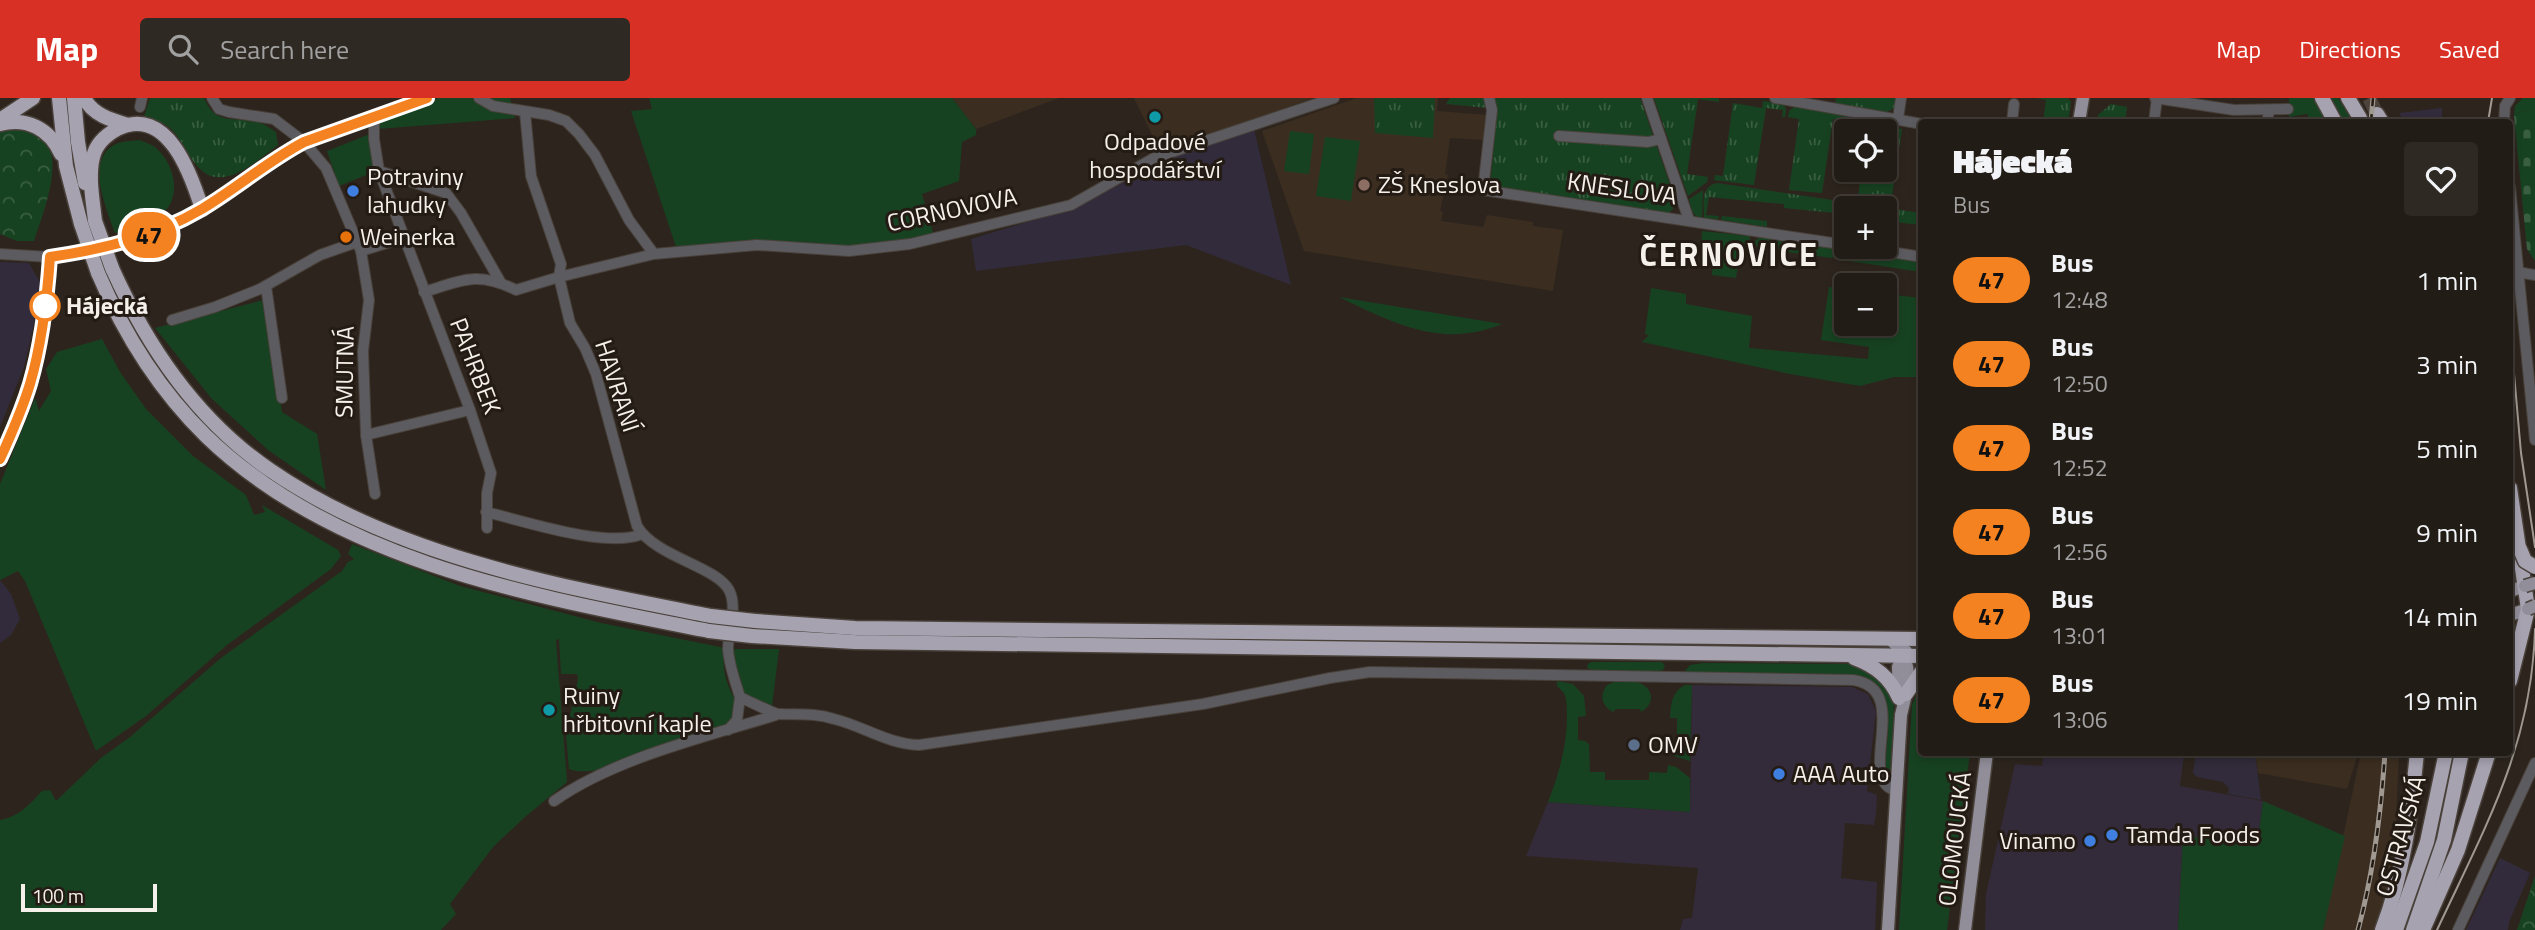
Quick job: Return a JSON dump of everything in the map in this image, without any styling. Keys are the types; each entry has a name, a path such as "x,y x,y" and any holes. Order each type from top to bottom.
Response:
{"highway":[{"path":"0,122 33,98"},
{"path":"59,98 66,166"},
{"path":"74,98 88,223"},
{"path":"85,98 97,113 128,125"},
{"path":"2322,98 2333,119"},
{"path":"2348,98 2360,118"},
{"path":"0,122 24,122 41,129 54,140 105,270 117,316 144,360 205,435 260,481 323,519 384,547 491,583 594,608 709,631 855,628 1918,638"},
{"path":"88,223 94,153 107,136 128,125 154,127 170,139 189,173 202,209"},
{"path":"105,270 125,297 154,347 204,412 270,470 322,500 388,532 494,569 597,594 711,615 754,629 855,642 1918,656"},
{"path":"2513,507 2520,550 2530,584 2531,608 2513,671"},
{"path":"2520,550 2525,561 2535,567"},
{"path":"1839,654 1874,667 1902,696 1918,676"},
{"path":"2382,930 2399,878 2408,833 2417,756"},
{"name":"OSTRAVSKÁ","path":"2396,930 2427,842 2445,756"},
{"name":"OSTRAVSKÁ","path":"2413,930 2444,840 2461,756"},
{"path":"2423,930 2458,850 2488,756"}],"main road":[{"path":"2080,119 2083,98"},
{"path":"2513,590 2530,584"},
{"path":"2513,614 2531,608"},
{"path":"1890,639 1904,656"},
{"path":"1888,930 1902,715 1898,667 1909,646 1918,639"},
{"name":"OLOMOUCKÁ","path":"1965,930 1987,756"}],"street":[{"name":"SMUTNÁ","path":"212,98 219,108 229,112 274,119 304,142 326,168 359,246 369,300 363,351 366,435 374,494"},
{"path":"118,244 163,230 202,209 304,142 427,98"},
{"path":"479,98 494,106 549,115 566,121 595,155 629,220 654,254"},
{"name":"CORNOVOVA","path":"501,283 516,290 559,276 654,254 757,245 849,251 911,244 1071,205 1154,158 1334,98"},
{"name":"KNESLOVA","path":"1489,98 1492,110 1483,190 1834,243"},
{"path":"1647,98 1689,220"},
{"path":"1775,98 1806,100 1918,123"},
{"path":"1898,119 1901,98"},
{"path":"2154,119 2156,98 2234,110 2288,109"},
{"path":"2504,119 2505,106 2510,98"},
{"path":"2012,119 2014,104"},
{"path":"2268,119 2269,111"},
{"name":"HAVRANÍ","path":"525,112 531,176 561,264 559,276 570,323 596,374 625,484 642,534"},
{"name":"PAHRBEK","path":"374,116 379,171 470,410 491,473 486,512 487,528"},
{"path":"1559,136 1648,142 1661,139"},
{"path":"379,171 446,193 461,213 501,283"},
{"path":"2513,219 2535,440"},
{"path":"172,320 215,307 266,286 320,255 403,238"},
{"path":"0,254 50,257 80,252"},
{"path":"1897,253 1918,256"},
{"path":"0,459 23,406 32,374 42,333 50,257"},
{"path":"2518,272 2535,275"},
{"path":"424,292 468,279 488,278 501,283"},
{"path":"266,286 282,398"},
{"path":"366,435 470,410"},
{"path":"486,512 557,531 629,540 642,534 728,588 732,601 729,651 740,696 737,720 728,730"},
{"path":"554,801 575,786 617,766 776,715 799,713 823,716 894,741 919,745 1229,699 1357,673 1391,672 1860,681 1872,689 1880,701 1883,719 1881,776 1889,788 1898,791"},
{"path":"740,696 776,715"},
{"path":"2458,930 2535,763"}],"shaded area":[{"path":"952,98 1059,98 976,129"},
{"path":"1134,98 1314,98 1160,151"},
{"name":"ZŠ Kneslova","path":"1357,98 1438,98 1437,111 1488,115 1486,140 1450,138 1441,221 1483,227 1487,215 1563,230 1553,291 1304,251 1262,131"},
{"path":"2442,108 2442,119 2403,119 2399,113"},
{"path":"1254,129 1291,285 1186,245 976,271 971,239 1079,206 1164,161"},
{"path":"0,262 29,263 41,284 24,367 0,427"},
{"path":"0,580 11,594 20,619 11,635 0,643"},
{"name":"AAA Auto","path":"1692,685 1852,687 1868,694 1876,711 1867,791 1877,795 1876,813 1874,825 1845,823 1841,878 1877,882 1875,930 1680,930 1683,919 1692,918 1698,868 1526,856 1548,802 1690,812"},
{"name":"Vinamo","path":"2044,756 2184,756 2180,786 2263,801 2257,847 2183,835 2178,930 1985,930 1986,894 2015,764 2042,766"},
{"path":"2196,756 2255,756 2261,800 2228,794 2229,788 2223,782 2197,777 2193,773"},
{"path":"2256,756 2357,756 2347,789 2258,773"},
{"path":"2360,756 2399,756 2395,846 2386,897 2374,930 2323,930"},
{"path":"2500,858 2530,873 2508,930 2466,930"}],"green space":[{"path":"150,98 204,98 209,107 221,117 261,123 276,132 278,145 239,172 218,177 207,174 198,167 169,127 144,117"},
{"path":"438,98 510,98 515,118 378,129 382,118"},
{"path":"649,98 952,98 976,129 976,135 962,142 959,181 922,194 934,236 870,245 677,250 631,111 652,109"},
{"path":"1374,98 1435,98 1433,138 1375,133"},
{"path":"1450,98 1486,98 1488,108 1446,104"},
{"path":"1491,98 1640,98 1675,199 1673,209 1668,213 1498,187 1491,177 1497,109 1493,108"},
{"path":"1654,98 1718,98 1719,100 1698,99 1687,174 1708,177 1707,182 1688,196"},
{"path":"1836,98 1899,98 1896,107 1887,112 1835,105"},
{"path":"2036,98 2068,98 2071,102 2068,119 2043,119 2046,100"},
{"path":"2289,98 2319,98 2330,119 2310,119 2307,114 2289,117"},
{"path":"2330,98 2338,98 2351,119 2341,119"},
{"path":"2523,98 2535,98 2535,110 2516,113 2514,116 2515,106"},
{"path":"1763,101 1784,104 1786,110 1785,117 1782,117 1783,110 1766,108 1754,185 1714,180 1715,175 1723,176 1733,103 1762,108"},
{"path":"2111,104 2127,107 2125,119 2097,119 2098,115"},
{"path":"1794,107 1836,110 1848,114 1853,119 1833,119 1822,193 1789,190 1799,119 1788,117 1789,111"},
{"path":"2535,110 2535,261 2527,249 2514,116 2516,113"},
{"path":"16,126 45,140 52,162 50,190 34,241 17,241 0,234 0,129"},
{"path":"1897,128 1902,129 1897,162"},
{"path":"1290,131 1314,134 1309,174 1284,171"},
{"path":"370,134 376,171 339,186 327,151"},
{"path":"1325,137 1360,141 1351,201 1316,196"},
{"path":"139,140 156,148 163,155 171,169 174,192 169,206 158,217 115,233 100,185 101,161 106,151 116,144"},
{"path":"1860,182 1894,182 1892,196 1858,196"},
{"path":"1717,183 1834,200 1834,213 1784,208 1784,204 1709,197 1706,215 1719,216 1718,219 1704,218 1705,192"},
{"path":"1703,190 1702,218 1694,214 1689,199"},
{"path":"1897,209 1918,213 1918,225 1897,222"},
{"path":"1722,216 1767,221 1767,227 1721,220"},
{"path":"1702,231 1750,236 1749,248 1741,247 1736,278 1712,275 1713,261 1700,258"},
{"path":"1760,237 1834,248 1834,256 1832,258 1757,248 1755,241"},
{"path":"1897,257 1918,261 1918,272 1848,259"},
{"path":"1829,287 1834,288 1834,336 1897,336 1897,295 1918,298 1918,377 1894,377 1860,386 1642,342 1649,335 1645,334 1651,288 1686,294 1686,304 1752,316 1749,348 1868,359 1869,347 1821,340"},
{"path":"1339,297 1502,324 1459,334 1418,330 1398,324"},
{"path":"264,300 282,412 317,434 326,490 268,450 212,399 155,328"},
{"path":"102,339 120,372 146,409 193,456 246,495 254,515 265,512 262,505 338,550 341,556 331,569 227,645 146,716 96,751 25,581 18,571 0,580 0,484 35,398 39,411 51,391 46,369 57,352"},
{"path":"352,544 460,586 601,623 725,648 725,673 737,706 734,716 730,724 625,764 583,771 569,769 566,735 578,679 577,674 561,674 559,639 556,640 567,782 493,847 450,904 456,914 441,930 0,930 0,820 19,813 42,791 50,790 56,801 101,758 130,737 221,658 342,571 348,562 354,559 348,554"},
{"path":"734,649 779,649 772,706 754,702 741,689"},
{"path":"1591,662 1662,662 1665,666 1663,670 1653,672 1595,671 1587,668"},
{"path":"1844,664 1857,665 1876,673 1894,701 1891,769 1885,769 1887,708 1876,684 1864,677 1846,674 1685,671 1690,665"},
{"path":"1557,681 1573,684 1584,696 1586,716 1578,717 1578,740 1589,744 1590,772 1605,772 1605,780 1649,780 1649,772 1667,773 1668,765 1676,767 1690,778 1690,812 1548,802 1557,777 1567,726 1566,699 1557,686"},
{"path":"1614,682 1636,682 1646,687 1651,695 1646,708 1641,712 1640,709 1616,709 1613,712 1606,707 1602,697 1607,685"},
{"path":"1685,685 1692,685 1690,761 1668,754 1669,741 1677,740 1677,718 1670,718 1672,703 1677,691"},
{"path":"1918,691 1918,756 1970,756 1947,930 1899,930 1912,705"},
{"path":"2263,801 2345,836 2323,930 2178,930 2183,835 2257,847"},
{"path":"2535,876 2535,930 2517,930"}],"tunnel":[{"path":"2369,98 2377,114"}],"tram line":[{"path":"2488,119 2492,98"},
{"path":"2513,362 2521,453 2535,547"},
{"path":"2513,754 2525,711 2532,671 2535,629"},
{"path":"2437,930 2488,820 2512,756"}],"railway":[{"path":"2371,119 2373,98"},
{"path":"2358,930 2376,842 2385,756"}],"bus line":[{"name":"47","path":"0,459 23,406 32,374 42,333 50,257 121,244 163,230 202,209 304,142 427,98"}],"place":[{"name":"Odpadové hospodářství","path":"1155,117"},
{"name":"ZŠ Kneslova","path":"1364,185"},
{"name":"Potraviny lahudky","path":"353,191"},
{"name":"Weinerka","path":"346,237"},
{"name":"Hájecká","path":"45,306"},
{"name":"Ruiny hřbitovní kaple","path":"549,710"},
{"name":"OMV","path":"1634,745"},
{"name":"AAA Auto","path":"1779,774"},
{"name":"Tamda Foods","path":"2112,835"},
{"name":"Vinamo","path":"2090,841"}],"district":[{"name":"ČERNOVICE","path":"1729,255"}]}
